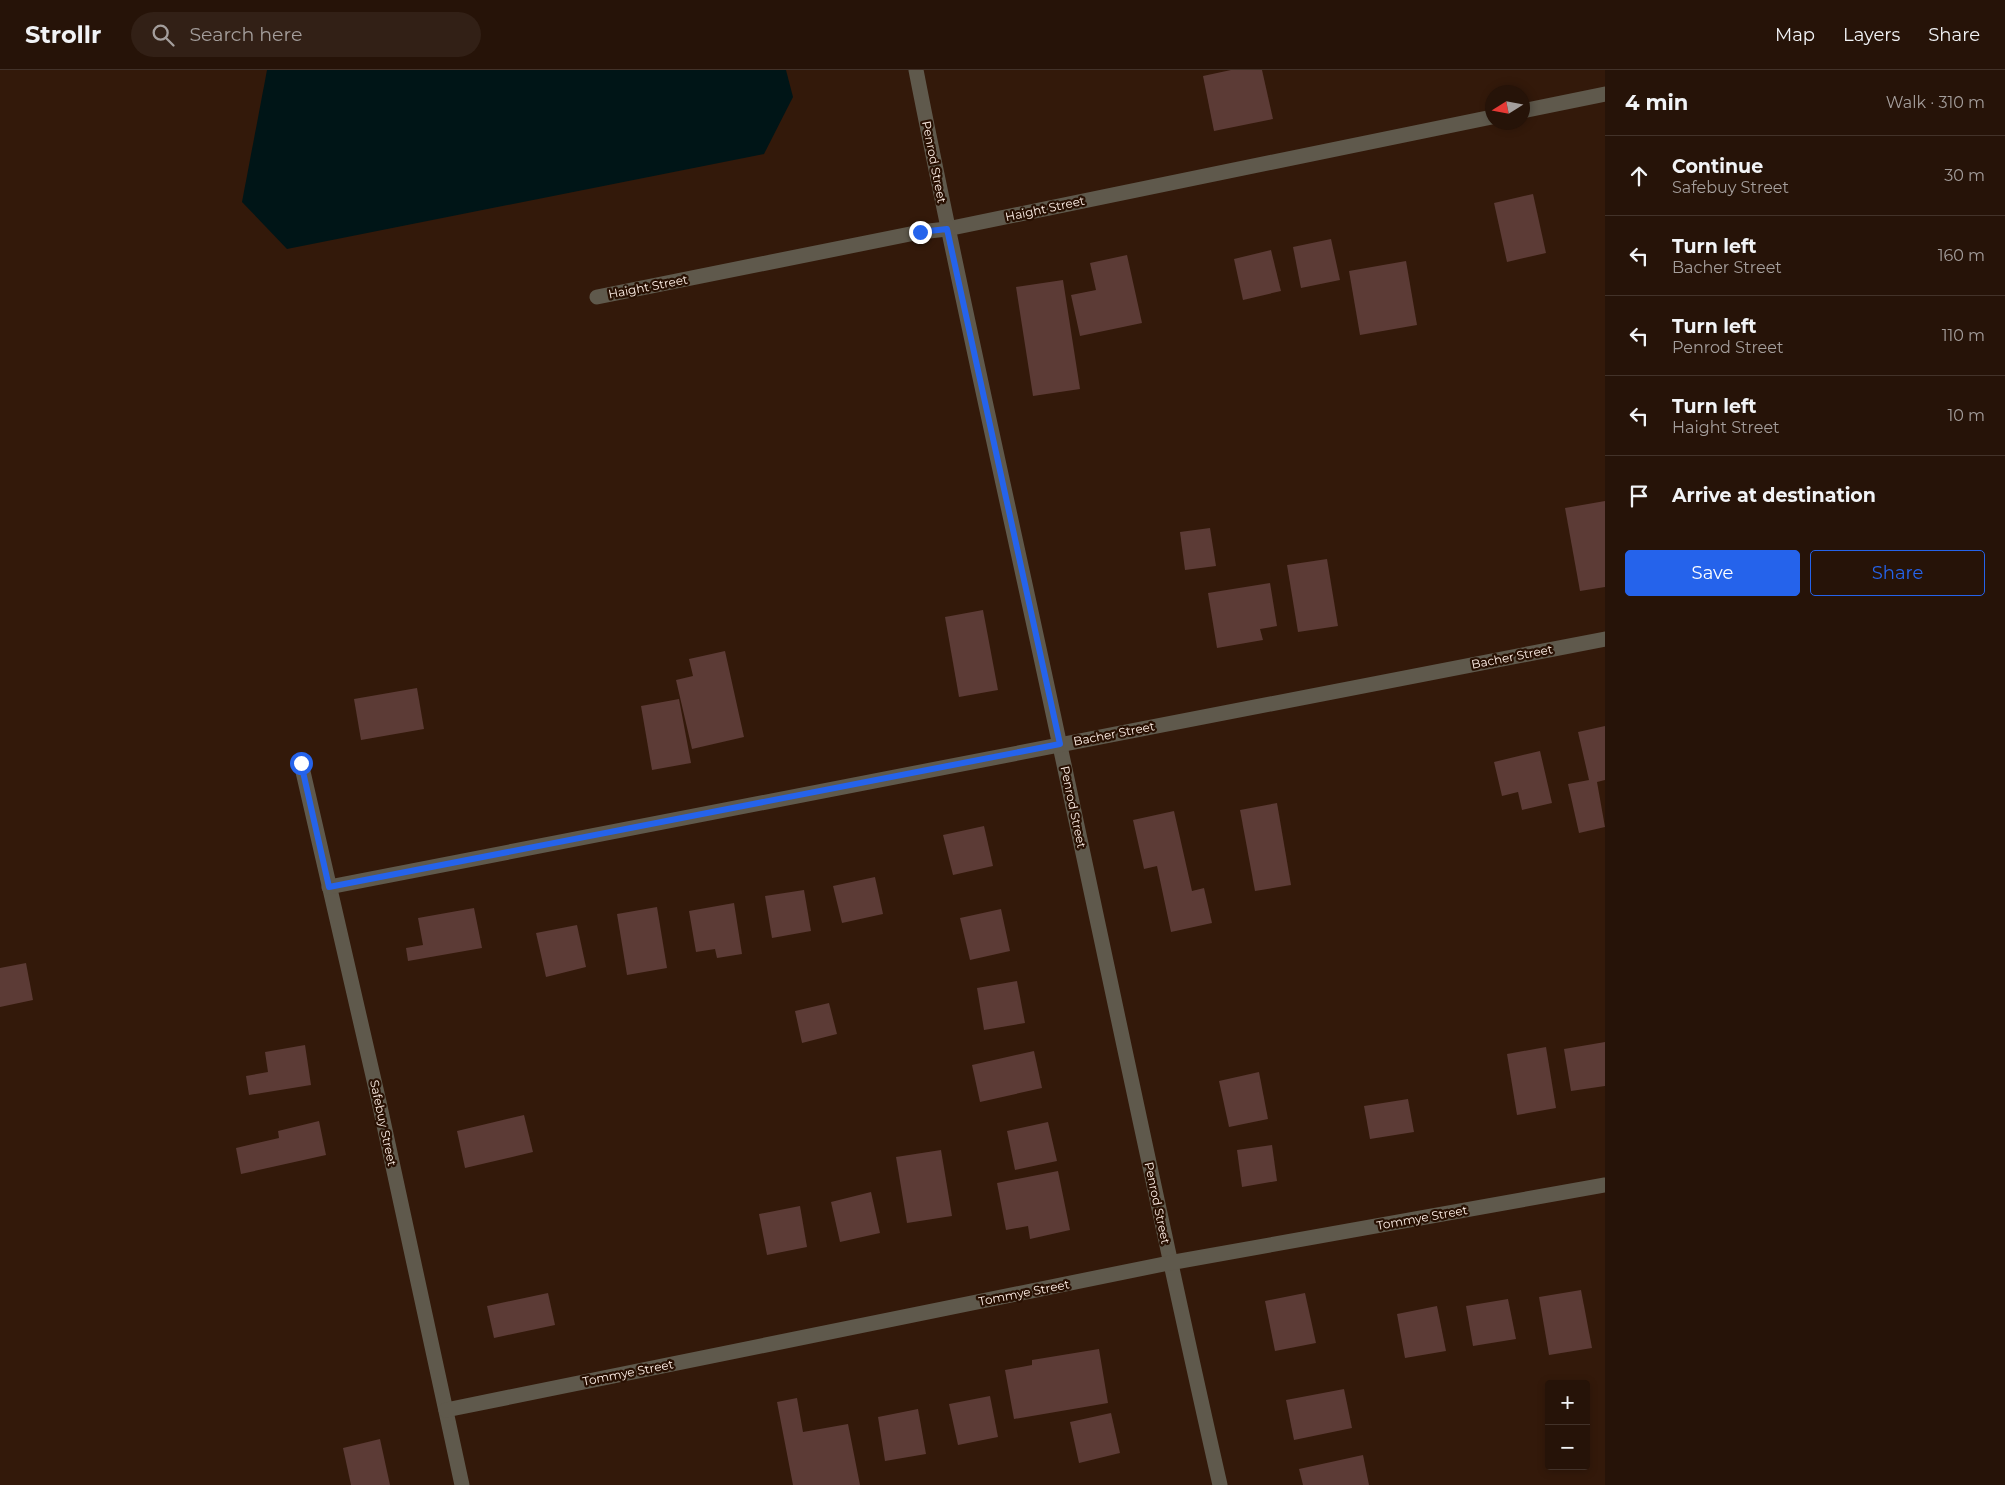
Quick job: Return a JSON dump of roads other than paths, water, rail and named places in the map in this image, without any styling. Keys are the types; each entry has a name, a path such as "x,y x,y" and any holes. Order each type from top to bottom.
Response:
{"street":[{"name":"Penrod Street","path":"916,70 947,229 1060,744 1169,1263 1220,1485"},
{"path":"1530,109 1605,94"},
{"name":"Haight Street","path":"597,297 920,232 947,229 1485,118"},
{"name":"Bacher Street","path":"329,887 1605,640"},
{"name":"Safebuy Street","path":"301,763 379,1102 462,1485"},
{"name":"Tommye Street","path":"446,1410 1169,1263 1605,1185"}]}
